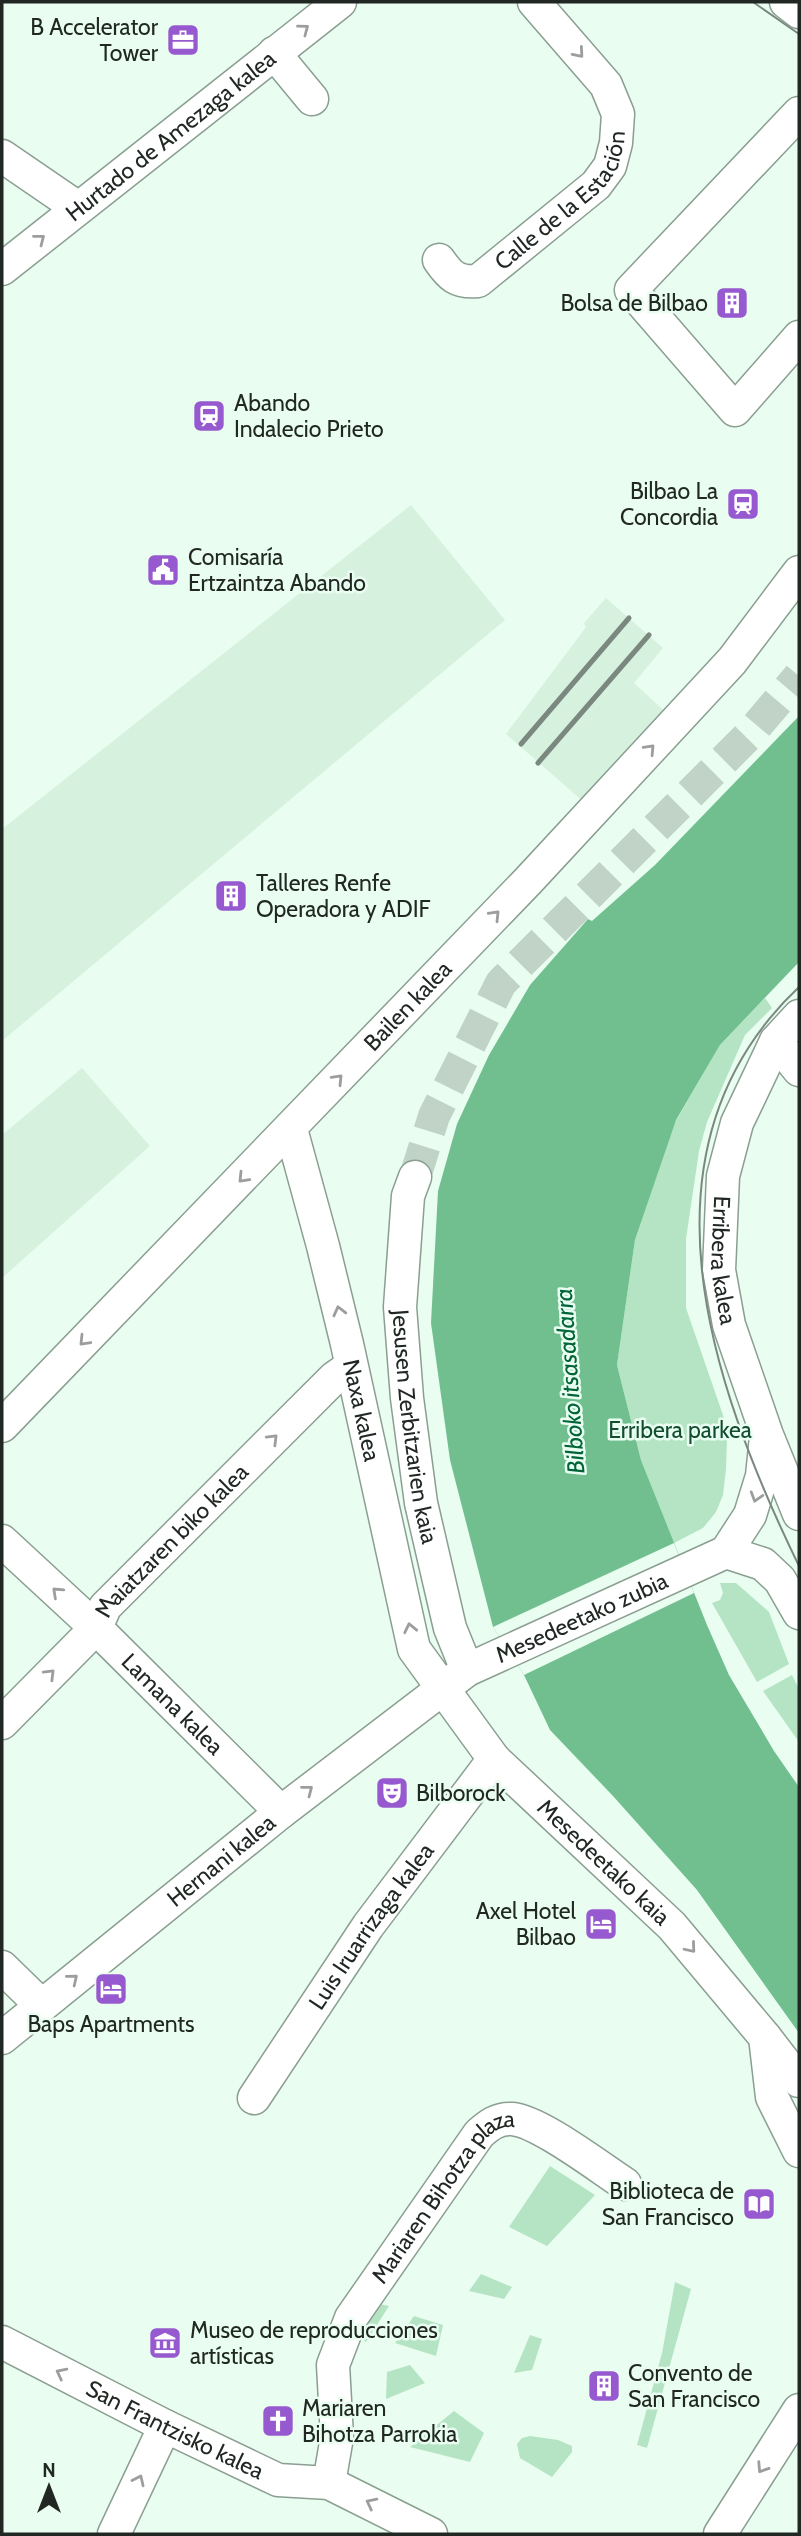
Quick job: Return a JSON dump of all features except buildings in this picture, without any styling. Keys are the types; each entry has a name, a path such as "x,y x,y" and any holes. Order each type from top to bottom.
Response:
{"street":[{"name":"Hurtado de Amezaga kalea","path":"2,268 340,2"},
{"name":"Calle de la Estación","path":"439,260 451,276 464,282 478,281 594,187 610,166 616,143 618,114 606,85 534,2"},
{"path":"786,2 799,12"},
{"path":"274,53 312,99"},
{"path":"799,113 631,290 736,410 799,337"},
{"path":"2,156 78,208"},
{"name":"Bailen kalea","path":"2,1426 528,881 732,661 799,572"},
{"name":"Erribera kalea","path":"795,1492 766,1435 729,1325 719,1269 719,1227 723,1176 737,1124 776,1041 799,1016"},
{"path":"776,1041 799,1070"},
{"name":"Naxa kalea","path":"290,1129 323,1246 414,1649 466,1672"},
{"name":"Jesusen Zerbitzarien kaia","path":"415,1177 408,1196 400,1307 407,1398 421,1503 450,1628 466,1672"},
{"name":"Maiatzaren biko kalea","path":"2,1723 96,1628 105,1607 334,1378 351,1366"},
{"name":"Erribera kalea","path":"726,1552 750,1515 762,1476 766,1435"},
{"name":"Lamana kalea","path":"2,1541 96,1628 281,1812"},
{"path":"726,1552 763,1564 780,1580 799,1613"},
{"name":"Mesedeetako zubia","path":"466,1672 726,1552"},
{"name":"Mesedeetako kaia","path":"466,1672 494,1759 672,1926 799,2081"},
{"name":"Hernani kalea","path":"2,2038 281,1812 466,1672"},
{"name":"Luis Iruarrizaga kalea","path":"254,2098 368,1926 494,1759"},
{"path":"2,1967 41,2005"},
{"path":"765,2038 772,2096 799,2151"},
{"name":"Mariaren Bihotza plaza","path":"328,2483 337,2437 333,2365 351,2318 479,2134 492,2122 511,2118 532,2123 625,2185"},
{"name":"San Frantzisko kalea","path":"2,2342 165,2426 278,2480 328,2483 431,2534"},
{"path":"720,2534 799,2410"},
{"path":"114,2534 165,2426"}],"shaded area":[{"path":"411,505 505,620 2,1041 2,829"},
{"path":"606,598 663,648 634,683 669,715 586,804 506,734 586,627 584,623"},
{"path":"82,1068 150,1146 2,1278 2,1135"}],"green space":[{"name":"Erribera parkea","path":"765,998 772,1008 745,1035 707,1122 699,1151 686,1239 686,1308 724,1418 727,1439 723,1495 716,1512 703,1528 674,1543 641,1460 617,1365 635,1240 674,1124 720,1045"},
{"path":"720,1583 736,1583 769,1612 789,1664 757,1682 712,1603 720,1600 723,1593"},
{"path":"792,1675 799,1689 799,1742 763,1691"},
{"path":"550,2166 595,2195 547,2246 509,2227"},
{"path":"481,2274 512,2287 504,2299 469,2291"},
{"path":"675,2282 691,2289 647,2448 637,2445 662,2353"},
{"path":"370,2302 389,2306 366,2342 353,2333"},
{"path":"414,2316 443,2325 436,2356 395,2343"},
{"path":"530,2335 542,2339 532,2370 514,2373"},
{"path":"410,2365 425,2383 386,2399 387,2372"},
{"path":"454,2411 484,2433 470,2462 410,2447"},
{"path":"530,2436 558,2440 572,2446 572,2452 552,2477 520,2458 517,2444 522,2438"}],"water":[{"name":"Bilboko itsasadarra","path":"799,716 799,962 720,1045 676,1120 635,1240 617,1365 641,1460 707,1625 729,1675 774,1751 799,1787 799,2033 697,1890 550,1730 524,1675 493,1627 450,1460 431,1323 438,1191 457,1124 489,1055 530,985 588,919 592,921 655,865"}],"pier":[{"path":"674,1543 694,1593 524,1675 493,1627"}],"tunnel":[{"path":"415,1177 434,1116 501,983 749,735 799,676"}],"tram line":[{"path":"753,2 799,34"},
{"path":"799,987 746,1051 714,1120 701,1194 702,1269 715,1346 738,1422 767,1496 799,1566"}],"railway":[{"path":"521,744 629,618"},
{"path":"538,763 649,635"}],"place":[{"name":"B Accelerator Tower","path":"183,40"},
{"name":"Bolsa de Bilbao","path":"732,303"},
{"name":"Abando Indalecio Prieto","path":"209,416"},
{"name":"Bilbao La Concordia","path":"743,504"},
{"name":"Comisaría Ertzaintza Abando","path":"163,570"},
{"name":"Talleres Renfe Operadora y ADIF","path":"231,896"},
{"name":"Bilborock","path":"392,1793"},
{"name":"Axel Hotel Bilbao","path":"601,1924"},
{"name":"Baps Apartments","path":"111,1989"},
{"name":"Biblioteca de San Francisco","path":"759,2204"},
{"name":"Museo de reproducciones artísticas","path":"165,2343"},
{"name":"Convento de San Francisco","path":"604,2386"},
{"name":"Mariaren Bihotza Parrokia","path":"278,2421"}]}
